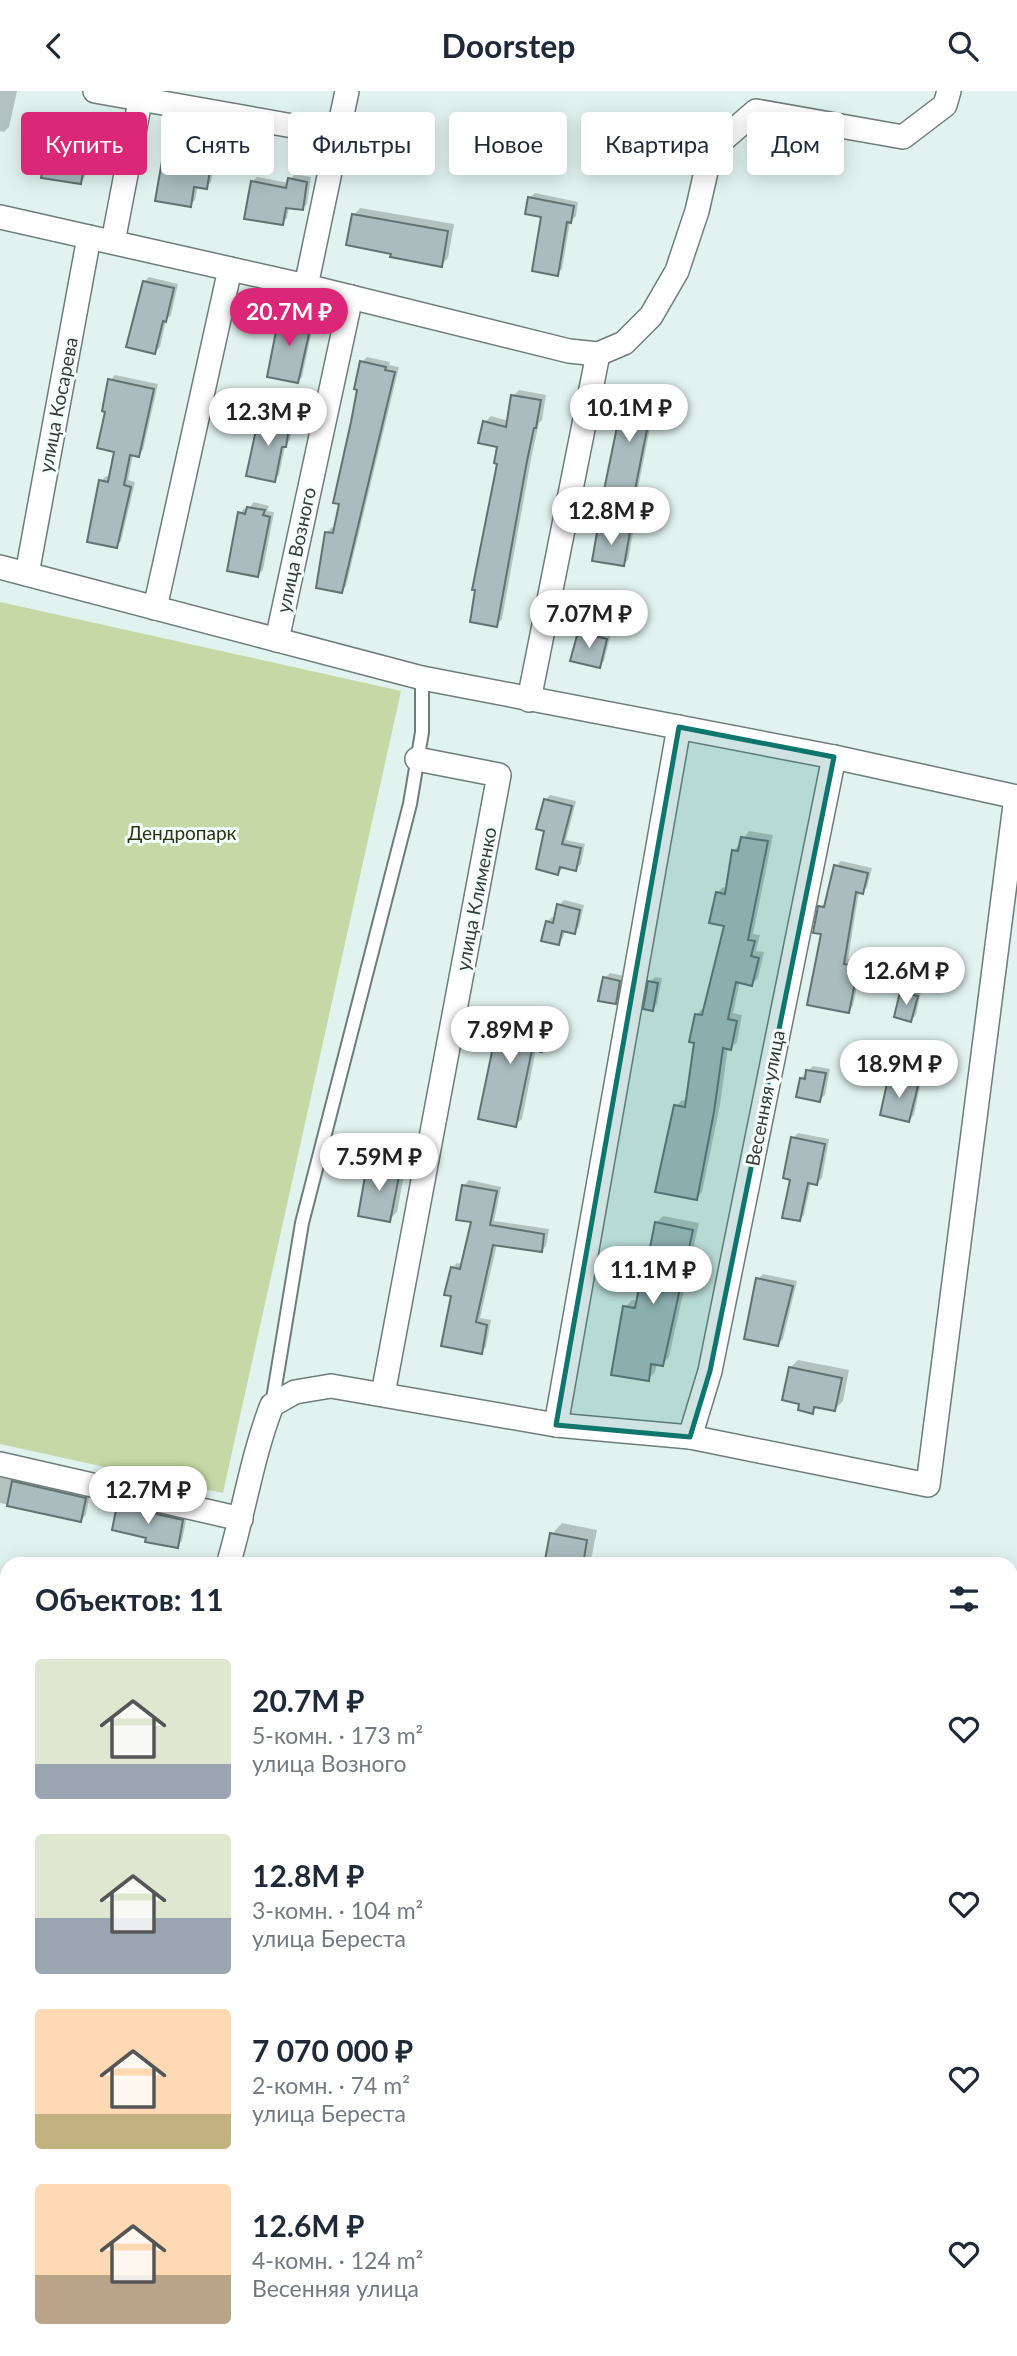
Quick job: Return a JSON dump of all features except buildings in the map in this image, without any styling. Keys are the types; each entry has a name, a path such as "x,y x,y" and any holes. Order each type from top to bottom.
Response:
{"street":[{"path":"95,91 141,95 288,124"},
{"path":"343,112 347,91"},
{"path":"0,217 306,286 569,351 598,354 624,343 651,316 677,271 697,211 710,150 756,111 903,137 944,105 949,91"},
{"path":"113,242 141,95"},
{"path":"306,286 329,175"},
{"name":"улица Косарева","path":"27,574 89,237"},
{"path":"155,608 230,269"},
{"name":"улица Возного","path":"277,640 351,297"},
{"path":"529,700 598,354"},
{"path":"0,566 422,678 834,757 1016,797 928,1485 690,1437 556,1425 331,1386 295,1392 272,1405 263,1427 230,1557"},
{"path":"556,1425 679,727"},
{"name":"Весенняя улица","path":"690,1437 710,1371 834,757"},
{"name":"улица Клименко","path":"383,1394 499,775 417,759"},
{"path":"0,1464 241,1519"}],"lane":[{"path":"272,1405 302,1223 410,804 422,731 422,678"}],"highlighted area":[{"path":"679,727 834,757 710,1371 690,1437 556,1425"}],"green space":[{"name":"Дендропарк","path":"0,602 401,691 223,1493 0,1444"}]}
